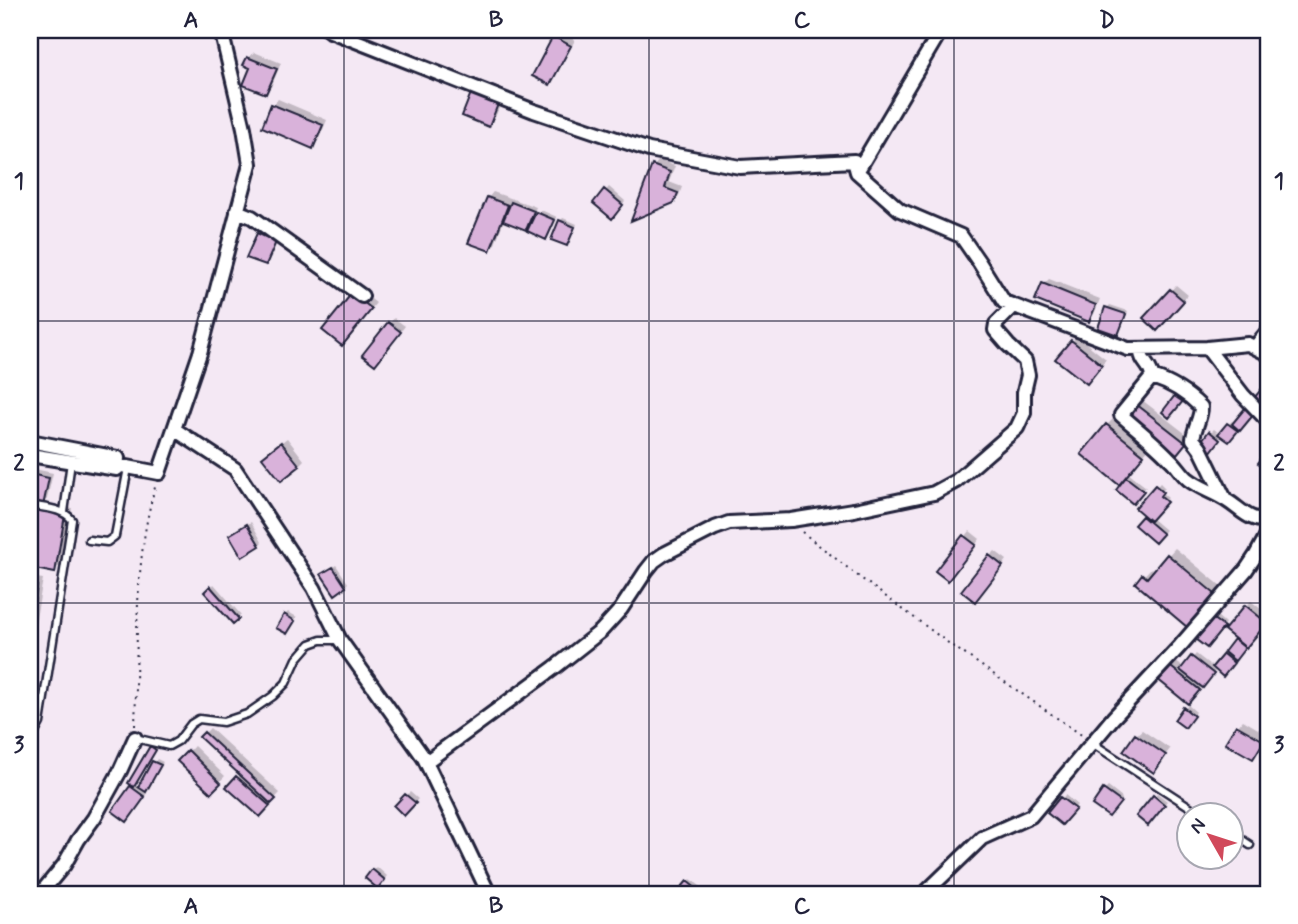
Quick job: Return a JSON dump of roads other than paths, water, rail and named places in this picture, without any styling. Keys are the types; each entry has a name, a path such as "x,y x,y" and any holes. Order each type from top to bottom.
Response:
{"street":[{"path":"30,455 159,473 200,353 250,164 221,30"},
{"path":"328,30 534,111 649,150 740,167 854,161 857,172 900,210 961,236 1004,302 1128,349 1207,348 1248,344 1268,354"},
{"path":"857,172 941,30"},
{"path":"237,211 252,217 362,296"},
{"path":"426,762 601,631 621,609 654,561 664,554 729,523 791,520 854,510 934,493 956,481 1017,428 1024,413 1024,392 1028,375 1025,361 995,330 996,324 1014,306"},
{"path":"1255,347 1268,331"},
{"path":"1207,348 1243,395 1268,419"},
{"path":"1141,349 1142,359 1152,371 1152,377 1121,415 1166,454 1191,481 1225,499 1247,516 1268,521"},
{"path":"1152,377 1181,390 1201,407 1193,439 1225,499"},
{"path":"174,429 235,469 314,588 340,640 426,762 489,894"},
{"path":"30,441 118,458 123,466"},
{"path":"924,894 982,838 1031,816 1113,718 1246,570 1268,533"},
{"path":"40,894 64,865 94,818 135,738"}],"lane":[{"path":"64,512 71,462"},
{"path":"89,540 107,542 115,536 123,466"},
{"path":"30,505 64,512 72,520 40,723 30,741"},
{"path":"135,738 169,746 178,741 191,724 199,719 223,722 247,714 286,683 297,659 310,644 321,640 340,640"},
{"path":"1092,743 1183,802"},
{"path":"1246,842 1250,845"}]}
